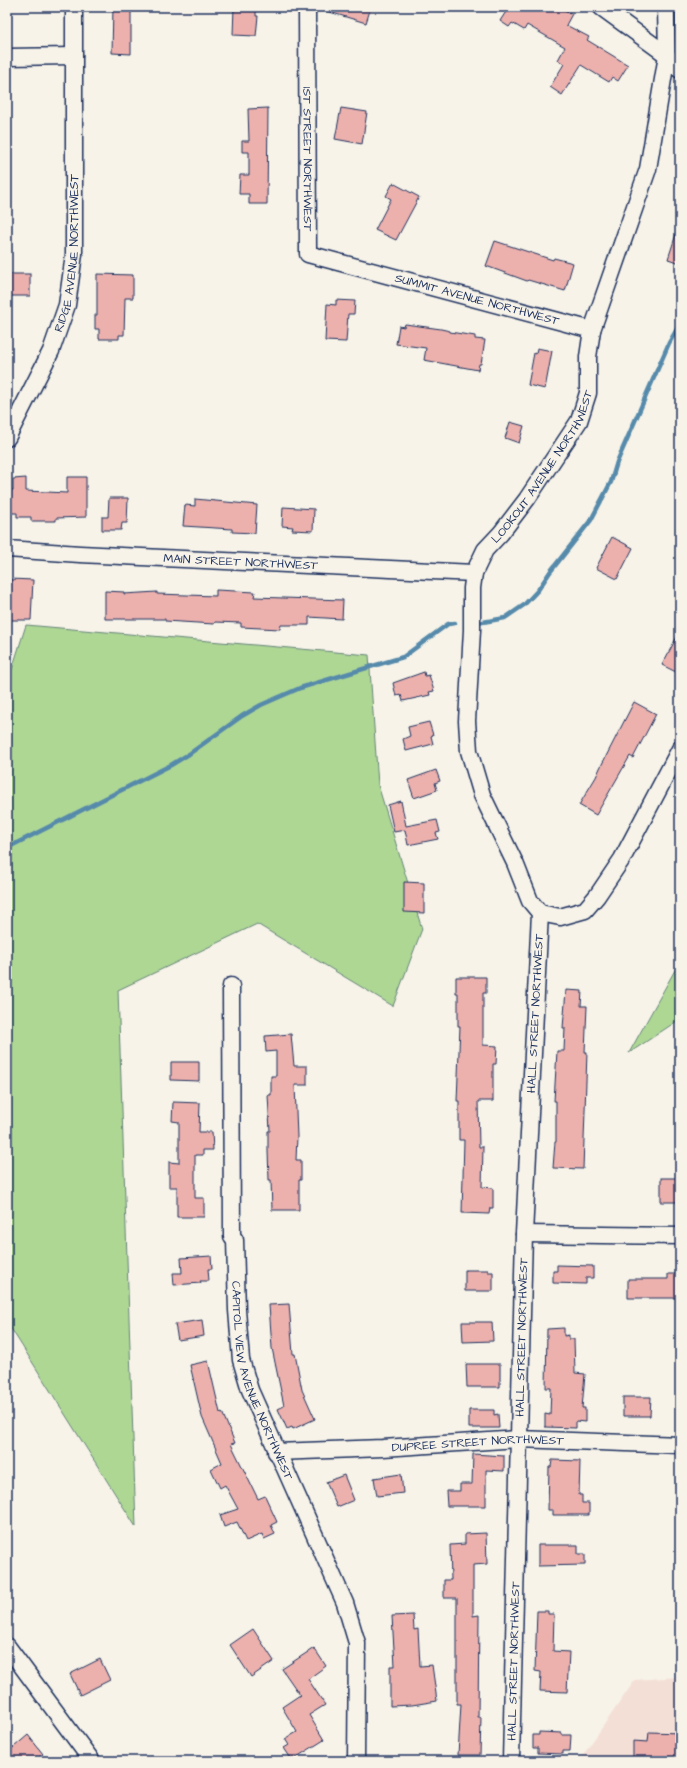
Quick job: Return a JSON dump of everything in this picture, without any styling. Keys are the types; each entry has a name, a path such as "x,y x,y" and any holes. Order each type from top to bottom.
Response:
{"street":[{"name":"RIDGE AVENUE NORTHWEST","path":"7,438 51,351 67,305 74,254 74,7"},
{"name":"1ST STREET NORTHWEST","path":"307,7 308,254 363,269"},
{"path":"601,7 667,55 680,70"},
{"name":"LOOKOUT AVENUE NORTHWEST","path":"540,913 530,901 516,863 482,795 470,751 467,720 472,630 472,588 474,573 485,550 501,533 527,499 579,421 588,393 588,357 592,330 648,170 667,55 666,7"},
{"path":"7,56 74,56"},
{"name":"SUMMIT AVENUE NORTHWEST","path":"363,269 592,330"},
{"name":"MAIN STREET NORTHWEST","path":"7,549 80,554 474,573"},
{"path":"540,913 560,917 585,910 597,896 622,859 680,749"},
{"name":"HALL STREET NORTHWEST","path":"511,1761 524,1234 540,913"},
{"name":"CAPITOL VIEW AVENUE NORTHWEST","path":"231,986 232,1236 235,1240 237,1310 241,1353 250,1390 276,1452 345,1603 357,1643 356,1761"},
{"path":"524,1234 680,1236"},
{"name":"DUPREE STREET NORTHWEST","path":"276,1452 383,1448 518,1439 680,1446"},
{"path":"7,1646 92,1761"}],"shaded area":[{"path":"680,1677 680,1761 579,1761 635,1680"}],"green space":[{"path":"26,625 369,655 378,785 422,929 393,1006 257,924 118,990 136,1527 7,1322 7,685"},
{"path":"680,961 680,1019 629,1053"}],"building":[{"path":"113,7 131,7 131,54 112,53"},
{"path":"234,7 256,7 256,16 258,16 256,36 233,35"},
{"path":"323,7 371,7 366,23 323,10"},
{"path":"509,7 559,7 572,14 566,25 589,37 587,40 628,65 618,81 612,77 609,82 581,65 562,95 550,87 564,64 558,60 565,47 527,25 524,30 512,23 509,27 500,21"},
{"path":"268,108 267,204 249,204 249,194 239,194 240,175 249,175 249,152 242,152 242,141 249,141 248,109"},
{"path":"341,108 367,112 362,144 335,139"},
{"path":"393,183 419,197 396,240 375,230 391,199 386,196"},
{"path":"678,228 680,228 680,263 668,259"},
{"path":"495,241 553,260 554,258 573,263 565,291 528,280 527,281 486,266"},
{"path":"7,274 30,274 30,296 7,296"},
{"path":"97,274 133,275 133,298 125,298 124,335 119,335 119,339 99,339 99,329 95,329 95,315 97,315"},
{"path":"336,300 355,301 354,314 348,314 346,342 325,341 327,304 336,305"},
{"path":"405,324 441,329 475,336 475,339 485,340 481,364 479,364 478,370 424,360 426,348 396,344 399,326 404,327"},
{"path":"537,348 552,351 545,389 528,385 534,353 536,354"},
{"path":"510,422 524,426 519,443 505,438"},
{"path":"67,477 86,477 86,517 56,518 56,521 31,521 31,517 17,517 17,513 8,513 8,490 13,490 13,479 26,478 26,491 67,493"},
{"path":"109,498 128,498 127,523 122,523 121,530 102,530 102,517 108,517"},
{"path":"195,499 257,505 255,533 232,532 232,529 183,526 185,505 195,506"},
{"path":"283,507 314,509 313,531 292,530 293,527 282,526"},
{"path":"612,537 633,548 617,579 596,568"},
{"path":"11,579 33,580 31,620 9,620"},
{"path":"216,590 255,592 254,597 343,600 342,619 309,617 309,625 281,625 280,629 241,627 241,623 215,622 214,624 165,621 165,619 105,619 105,591 124,592 124,594 157,592 157,594 216,596"},
{"path":"680,631 680,674 662,665"},
{"path":"424,672 425,676 429,675 434,691 429,692 430,695 403,701 401,695 396,696 393,683"},
{"path":"634,702 656,714 633,758 630,756 596,815 579,805 596,777"},
{"path":"429,722 433,735 431,736 433,744 406,751 403,739 410,736 408,727"},
{"path":"436,770 440,781 435,783 437,790 414,798 408,780"},
{"path":"401,801 406,826 437,820 440,832 436,833 438,839 408,845 405,830 394,832 388,805"},
{"path":"404,882 424,883 424,913 404,912"},
{"path":"456,977 486,977 486,993 483,993 483,1045 497,1046 496,1064 493,1064 493,1101 478,1101 479,1147 483,1147 482,1187 493,1188 493,1208 490,1208 489,1214 462,1213 464,1140 459,1140 459,1101 457,1101 460,1026 458,1026 458,993 456,993"},
{"path":"566,990 582,991 581,1006 587,1006 583,1169 553,1168 556,1142 556,1101 554,1101 557,1051 564,1051 565,1028 563,1028"},
{"path":"291,1034 294,1066 307,1066 307,1085 295,1085 297,1137 296,1160 301,1160 299,1210 272,1210 271,1180 269,1180 268,1131 270,1131 268,1095 271,1095 271,1076 276,1076 276,1051 266,1052 265,1036"},
{"path":"171,1062 199,1062 199,1081 171,1080"},
{"path":"173,1102 200,1103 199,1132 212,1132 213,1150 203,1150 203,1155 195,1155 195,1198 204,1198 204,1217 177,1217 177,1187 169,1187 169,1162 179,1163 179,1122 172,1121"},
{"path":"661,1178 680,1178 680,1202 661,1202"},
{"path":"211,1256 212,1269 208,1269 209,1281 174,1285 173,1273 182,1273 181,1258"},
{"path":"557,1265 593,1266 593,1278 586,1278 586,1284 553,1283 553,1271 557,1271"},
{"path":"465,1270 488,1270 488,1272 493,1272 493,1291 465,1291"},
{"path":"668,1274 680,1274 680,1298 628,1298 628,1279 668,1279"},
{"path":"289,1304 293,1354 295,1354 302,1390 315,1419 293,1429 292,1427 287,1429 278,1409 284,1406 272,1348 269,1305"},
{"path":"202,1320 204,1336 178,1340 175,1324"},
{"path":"462,1322 492,1322 493,1341 463,1342"},
{"path":"564,1328 564,1336 569,1335 569,1339 574,1339 575,1373 585,1374 582,1408 585,1408 585,1422 576,1421 576,1428 545,1427 545,1414 550,1415 551,1388 546,1388 547,1329"},
{"path":"208,1361 220,1413 222,1412 235,1443 231,1444 258,1499 265,1496 277,1522 271,1525 275,1534 264,1539 262,1534 246,1541 237,1522 224,1527 220,1515 238,1509 225,1485 220,1488 211,1469 222,1463 202,1417 190,1365"},
{"path":"466,1364 500,1364 500,1387 467,1387"},
{"path":"623,1397 651,1397 650,1416 623,1416"},
{"path":"469,1410 494,1410 494,1415 498,1414 499,1428 469,1428"},
{"path":"473,1454 504,1456 504,1471 486,1470 486,1506 447,1506 446,1491 460,1491 460,1484 472,1484"},
{"path":"552,1460 580,1461 579,1495 582,1495 582,1503 589,1503 589,1515 553,1515 553,1510 548,1510 549,1467 551,1467"},
{"path":"401,1474 403,1493 377,1496 374,1478"},
{"path":"344,1475 354,1500 337,1507 326,1482"},
{"path":"486,1533 487,1564 473,1565 473,1616 479,1615 478,1717 481,1717 480,1755 458,1755 461,1704 457,1704 457,1598 444,1598 444,1580 451,1580 450,1545 465,1544 465,1534"},
{"path":"538,1545 578,1545 578,1554 585,1554 585,1565 538,1566"},
{"path":"537,1611 548,1611 548,1614 554,1614 553,1651 569,1652 567,1692 540,1691 541,1672 535,1671"},
{"path":"413,1615 414,1630 418,1629 420,1666 432,1665 437,1701 412,1705 390,1706 390,1666 395,1666 392,1616"},
{"path":"253,1629 274,1661 251,1677 230,1645"},
{"path":"314,1648 326,1666 308,1679 325,1705 309,1715 324,1740 292,1760 284,1748 289,1745 285,1739 297,1732 282,1707 300,1695 282,1669"},
{"path":"100,1659 110,1680 80,1695 70,1674"},
{"path":"539,1732 571,1735 570,1751 563,1751 563,1754 538,1753 538,1748 533,1748 533,1735 539,1735"},
{"path":"649,1732 680,1733 680,1761 633,1761 633,1741 648,1742"},
{"path":"28,1735 43,1754 35,1761 7,1761 7,1753"}],"waterway":[{"path":"483,622 505,618 524,605 538,590 550,572 591,520 611,482 617,462 669,343 680,324"},
{"path":"7,848 171,765 242,716 261,705 300,688 403,657 448,624 455,623"}]}
